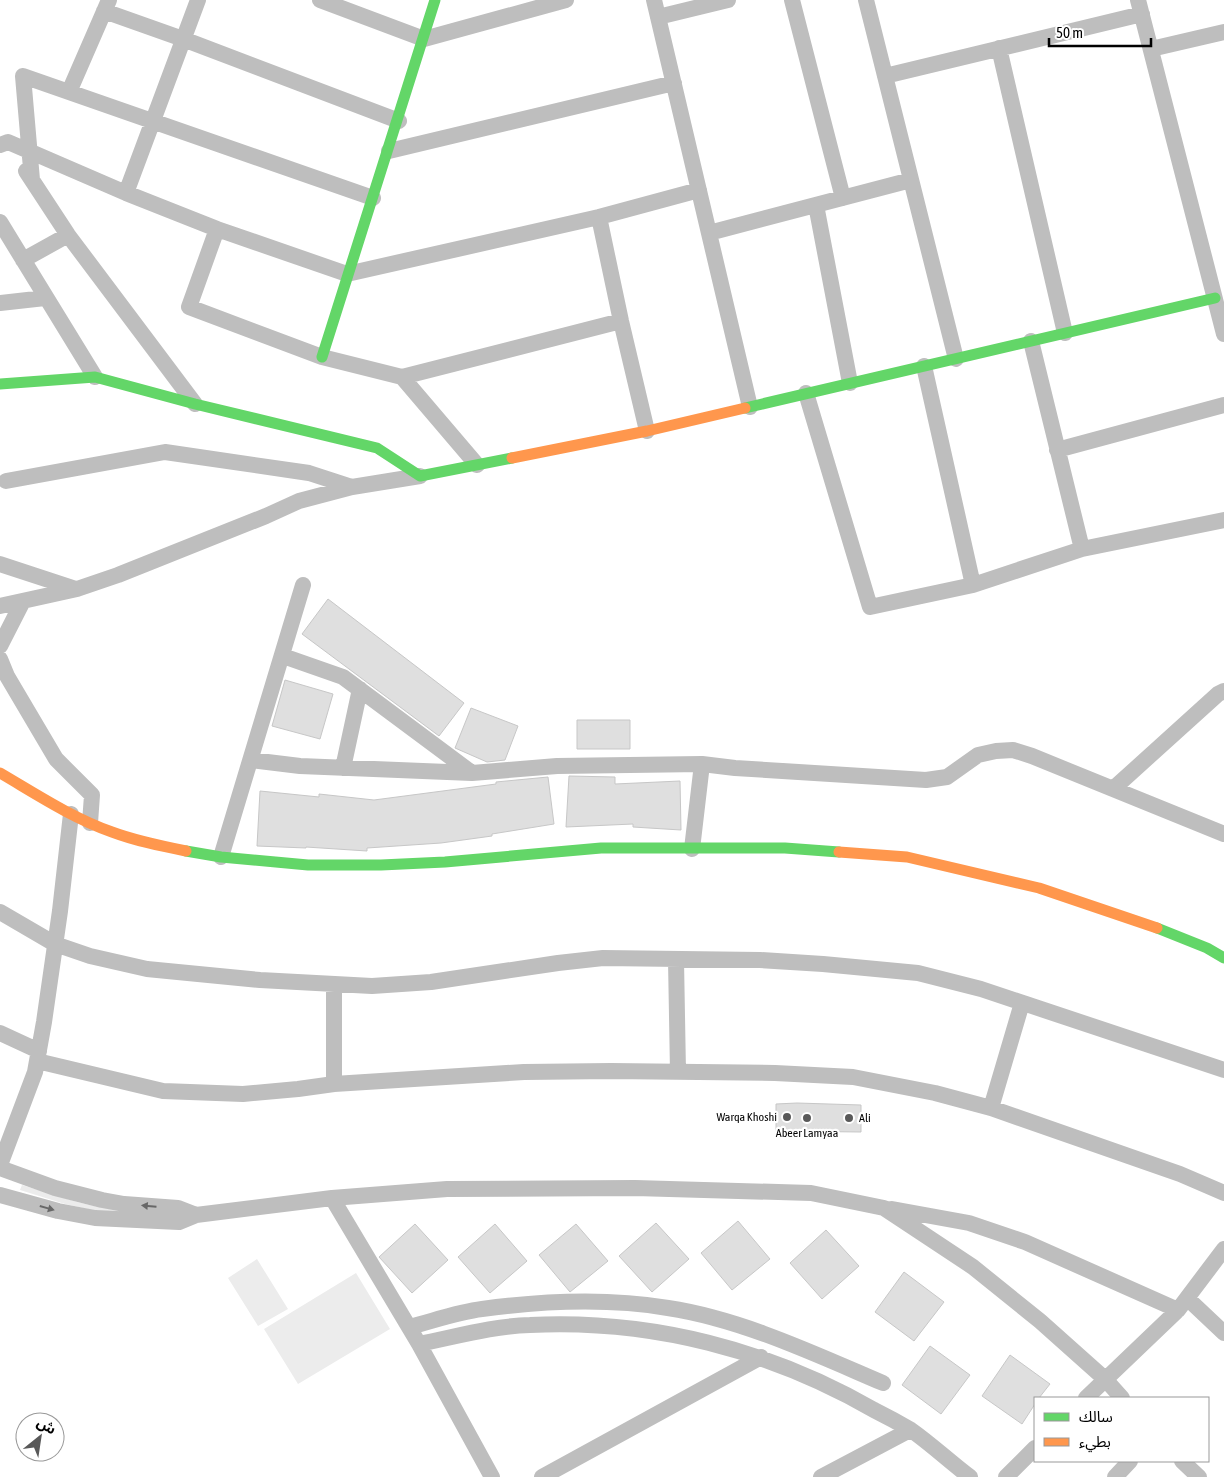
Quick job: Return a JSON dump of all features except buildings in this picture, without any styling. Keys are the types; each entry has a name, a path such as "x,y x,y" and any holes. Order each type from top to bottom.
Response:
{"street":[{"path":"126,193 198,0"},
{"path":"320,0 424,39 538,4 566,0"},
{"path":"322,358 347,274 389,151 436,0"},
{"path":"654,0 750,407"},
{"path":"658,18 728,0"},
{"path":"792,0 843,198"},
{"path":"866,0 956,359"},
{"path":"69,92 106,5 184,39 399,120"},
{"path":"885,76 998,48 1140,7 1223,329"},
{"path":"1151,50 1224,32"},
{"path":"998,48 1065,333"},
{"path":"32,180 23,76 373,198"},
{"path":"389,151 674,83"},
{"path":"4,143 28,150 217,230 347,274 599,217 700,190"},
{"path":"4,143 32,180 68,235 195,404"},
{"path":"709,233 911,180"},
{"path":"816,205 850,383"},
{"path":"599,217 620,321 647,430"},
{"path":"0,222 95,378"},
{"path":"217,230 189,307 322,358 402,377 620,321"},
{"path":"23,260 68,235"},
{"path":"0,303 45,298"},
{"path":"0,606 77,589 128,571 299,501 352,487 478,466 647,430 1215,298"},
{"path":"1030,341 1082,549"},
{"path":"924,366 973,584"},
{"path":"402,377 478,466"},
{"path":"0,384 95,378 377,448 420,476"},
{"path":"806,393 870,607 973,584 1082,549 1224,520"},
{"path":"1057,450 1224,406"},
{"path":"2,483 165,452 309,474 352,487"},
{"path":"0,564 77,589"},
{"path":"221,857 303,585"},
{"path":"0,646 23,601"},
{"path":"283,656 343,677 472,773"},
{"path":"0,659 7,676 56,759 92,794 90,823"},
{"path":"343,768 360,689"},
{"path":"1113,789 1218,694 1224,691"},
{"path":"251,760 300,766 472,773 556,766 702,764 735,768 926,780 947,777 978,755 1013,750 1224,834"},
{"path":"692,849 702,764"},
{"path":"0,773 71,814 111,832 156,845 221,857 308,865 381,865 445,862 601,848 785,848 907,857 1039,888 1165,930 1207,948 1224,958"},
{"path":"71,814 55,944 35,1072 0,1166 55,1188 102,1200 124,1204 178,1208 196,1215"},
{"path":"0,912 55,944 90,956 147,969 260,980 372,986 431,982 603,958 760,960 918,973 981,990 1224,1070"},
{"path":"676,960 678,1072"},
{"path":"334,984 334,1084"},
{"path":"991,1108 1022,1003"},
{"path":"0,1033 38,1056 163,1091 243,1094 298,1090 334,1084 524,1072 678,1072 852,1077 919,1090 991,1108 1180,1174 1224,1193"},
{"path":"0,1195 66,1213 102,1219 179,1222 196,1215 332,1198 447,1189 635,1188 811,1193 969,1223 1025,1242 1183,1304 1224,1333"},
{"path":"332,1198 418,1344 492,1477"},
{"path":"884,1208 973,1267 1040,1320 1106,1379 1121,1397"},
{"path":"1087,1397 1183,1304 1224,1249"},
{"path":"408,1328 481,1309 543,1304 626,1304 668,1308 716,1319 782,1340 883,1383"},
{"path":"418,1344 528,1325 604,1325 672,1334 761,1357 840,1390 910,1430 970,1477"},
{"path":"542,1477 761,1357"},
{"path":"821,1477 910,1430"},
{"path":"1006,1477 1034,1449"},
{"path":"1115,1477 1129,1462"},
{"path":"1183,1462 1199,1477"}],"shaded area":[{"path":"22,1185 98,1207 159,1215 107,1213 65,1204 20,1190"},
{"path":"257,1259 288,1309 258,1326 228,1278"},
{"path":"356,1273 390,1329 298,1384 264,1329"}],"traffic: fast":[{"path":"322,357 435,0"},
{"path":"745,408 1215,298"},
{"path":"0,384 95,377 195,404 377,448 420,476 512,458"},
{"path":"186,851 221,857 308,865 381,865 445,862 601,848 785,848 839,852"},
{"path":"1157,928 1207,948 1224,958"}],"traffic: slow":[{"path":"512,458 647,431 745,408"},
{"path":"0,773 55,805 97,826 139,841 186,851"},
{"path":"839,852 907,857 1039,888 1157,928"}],"place":[{"name":"Warqa Khoshi","path":"787,1117"},
{"name":"Abeer Lamyaa","path":"807,1118"},
{"name":"Ali","path":"849,1118"}]}
